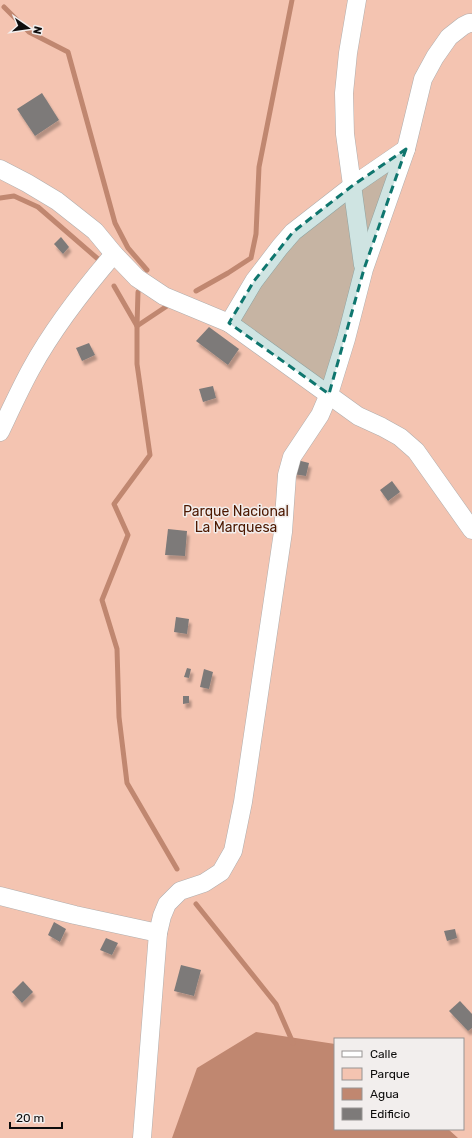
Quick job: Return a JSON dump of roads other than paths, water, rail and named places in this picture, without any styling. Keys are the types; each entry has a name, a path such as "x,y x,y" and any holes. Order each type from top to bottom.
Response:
{"street":[{"path":"357,0 348,54 344,93 345,134 364,269"},
{"path":"142,1138 158,933 162,916 167,904 180,891 204,883 221,872 233,851 243,802 283,532 287,475 292,457 320,415 329,394 346,339 364,269 406,149 423,79 435,57 449,37 463,26 472,23"},
{"path":"229,323 245,299 254,281 280,247 294,232 352,186 406,149"},
{"path":"0,169 57,201 96,231 114,254 137,278 164,296 229,323 358,416 400,437 416,451 472,530"},
{"path":"0,432 31,368 61,321 82,292 114,254"},
{"path":"0,896 75,915 158,933"}],"water":[{"path":"256,1032 334,1044 334,1130 449,1130 458,1138 172,1138 197,1068"}],"waterway":[{"path":"196,291 251,258 256,234 259,167 292,0"},
{"path":"4,7 29,32 68,52 115,223 128,248 147,270"},
{"path":"0,198 14,196 38,207 98,259"},
{"path":"114,286 137,326 137,364 150,455 114,504 128,535 102,600 117,649 119,717 127,783 177,869"},
{"path":"137,325 138,292"},
{"path":"137,326 167,306"},
{"path":"196,904 276,1004 293,1043"}],"park label":[{"name":"Parque Nacional La Marquesa","path":"236,520"}]}
